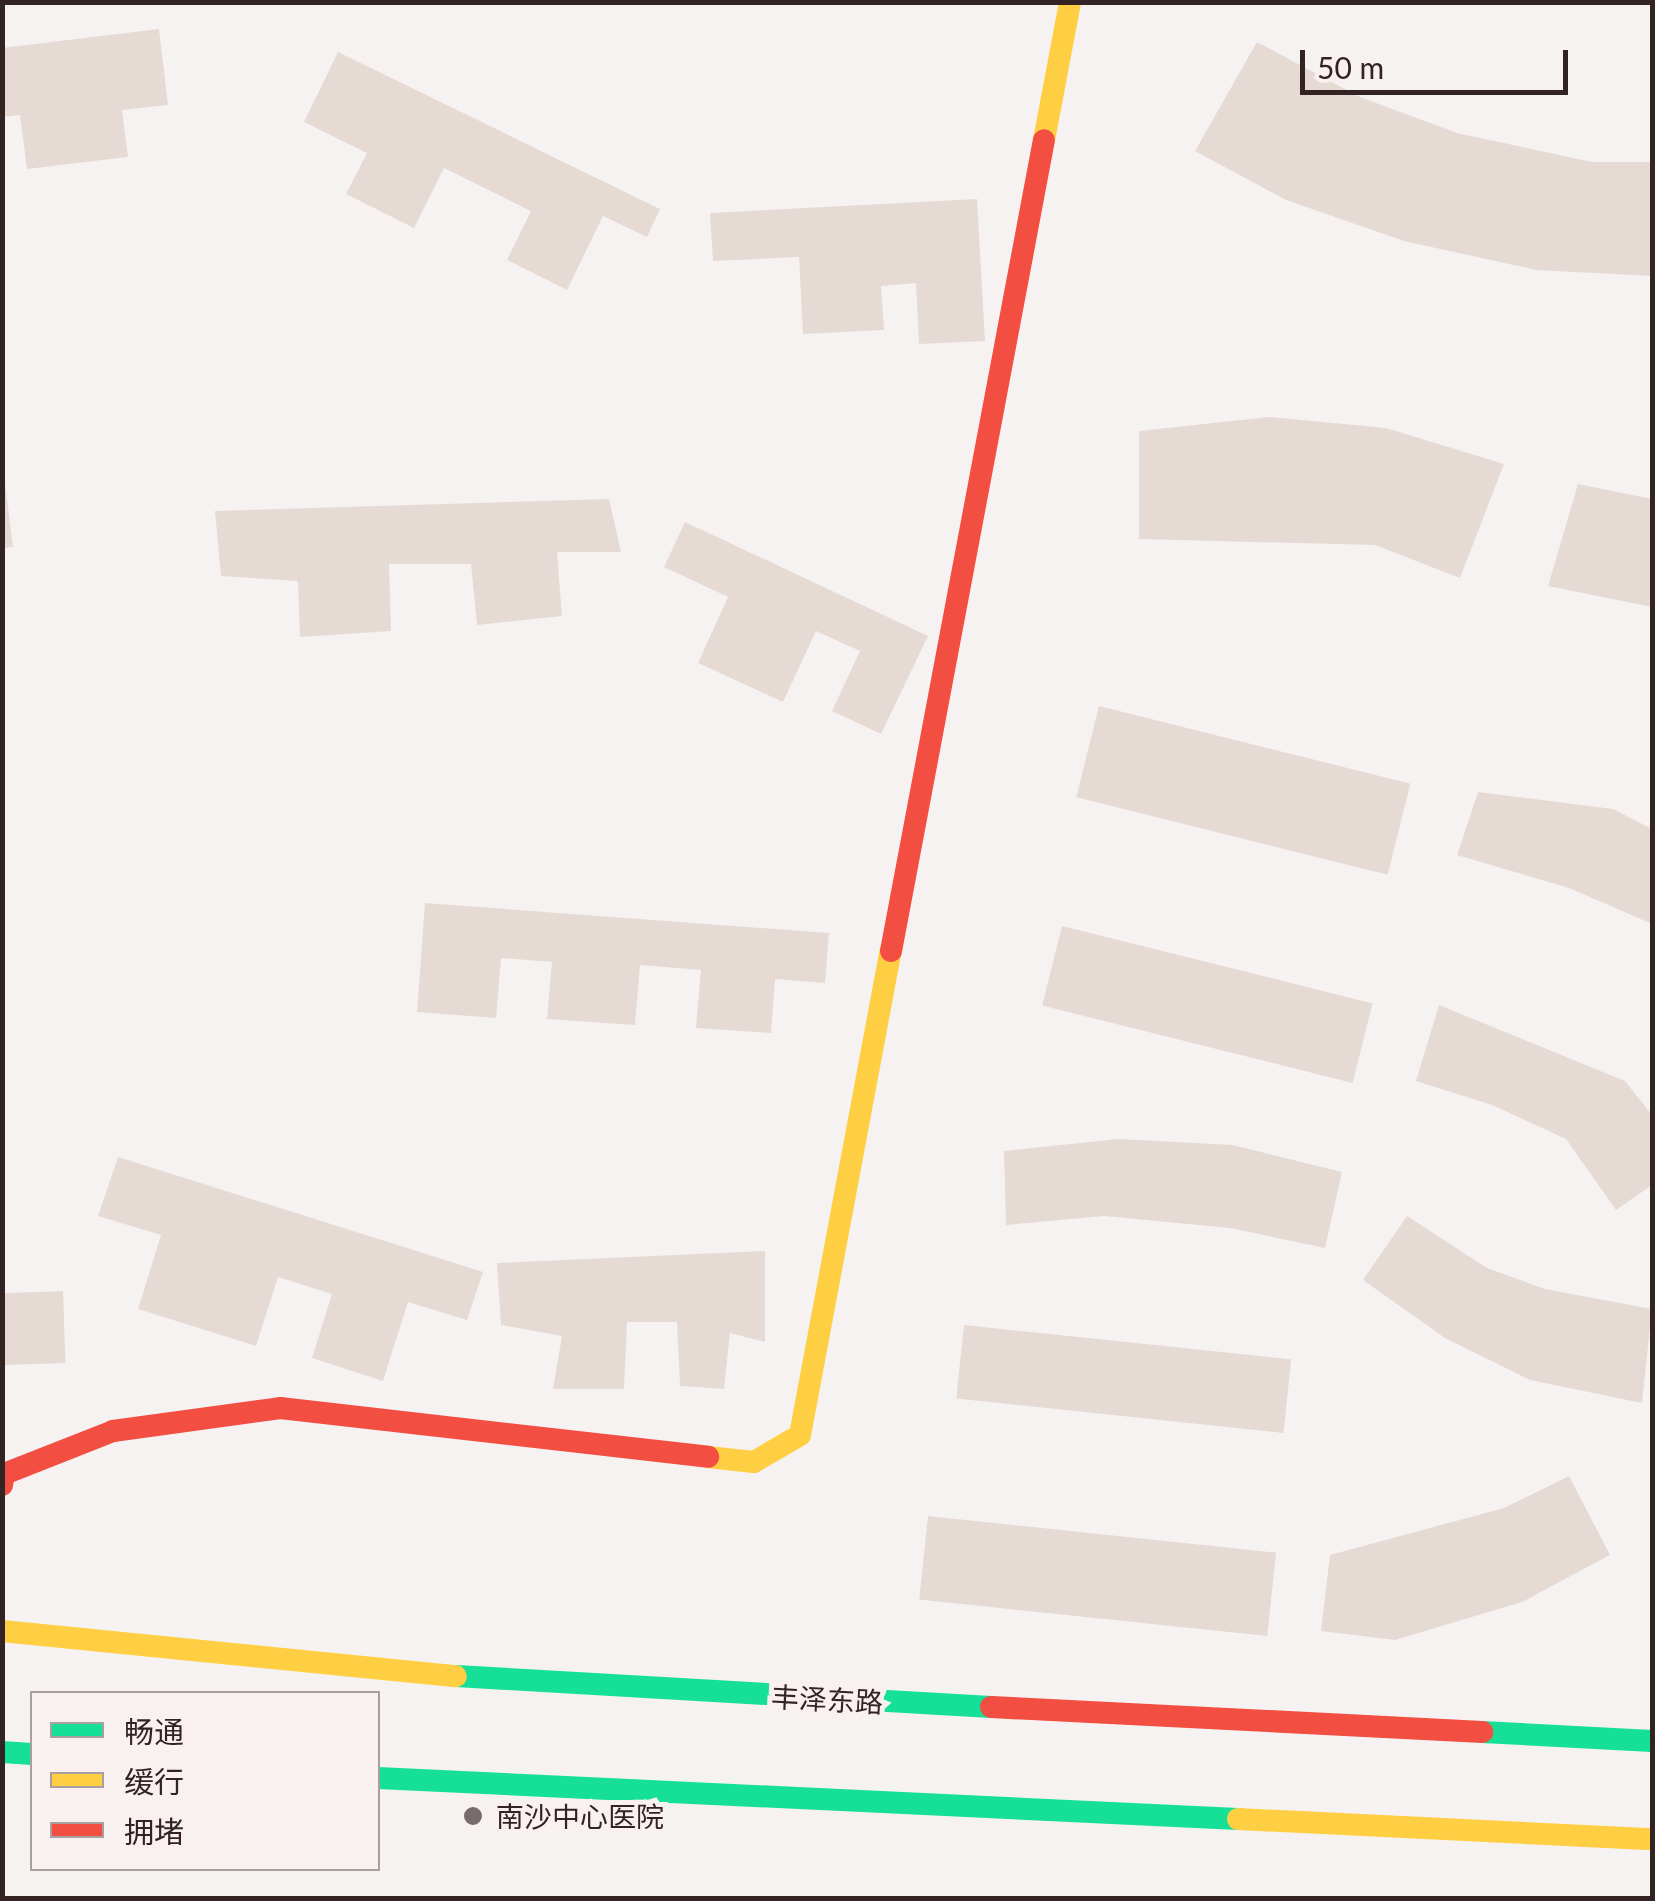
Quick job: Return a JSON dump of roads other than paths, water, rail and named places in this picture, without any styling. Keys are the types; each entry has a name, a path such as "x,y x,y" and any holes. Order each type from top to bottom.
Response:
{"main road":[{"path":"2,1484 4,1474 113,1431 280,1408 754,1462 800,1435 1070,2"},
{"name":"丰泽东路","path":"2,1632 534,1684 1652,1741"},
{"path":"2,1752 30,1754"},
{"path":"380,1778 1652,1839"}],"place":[{"name":"南沙中心医院","path":"473,1816"}]}
